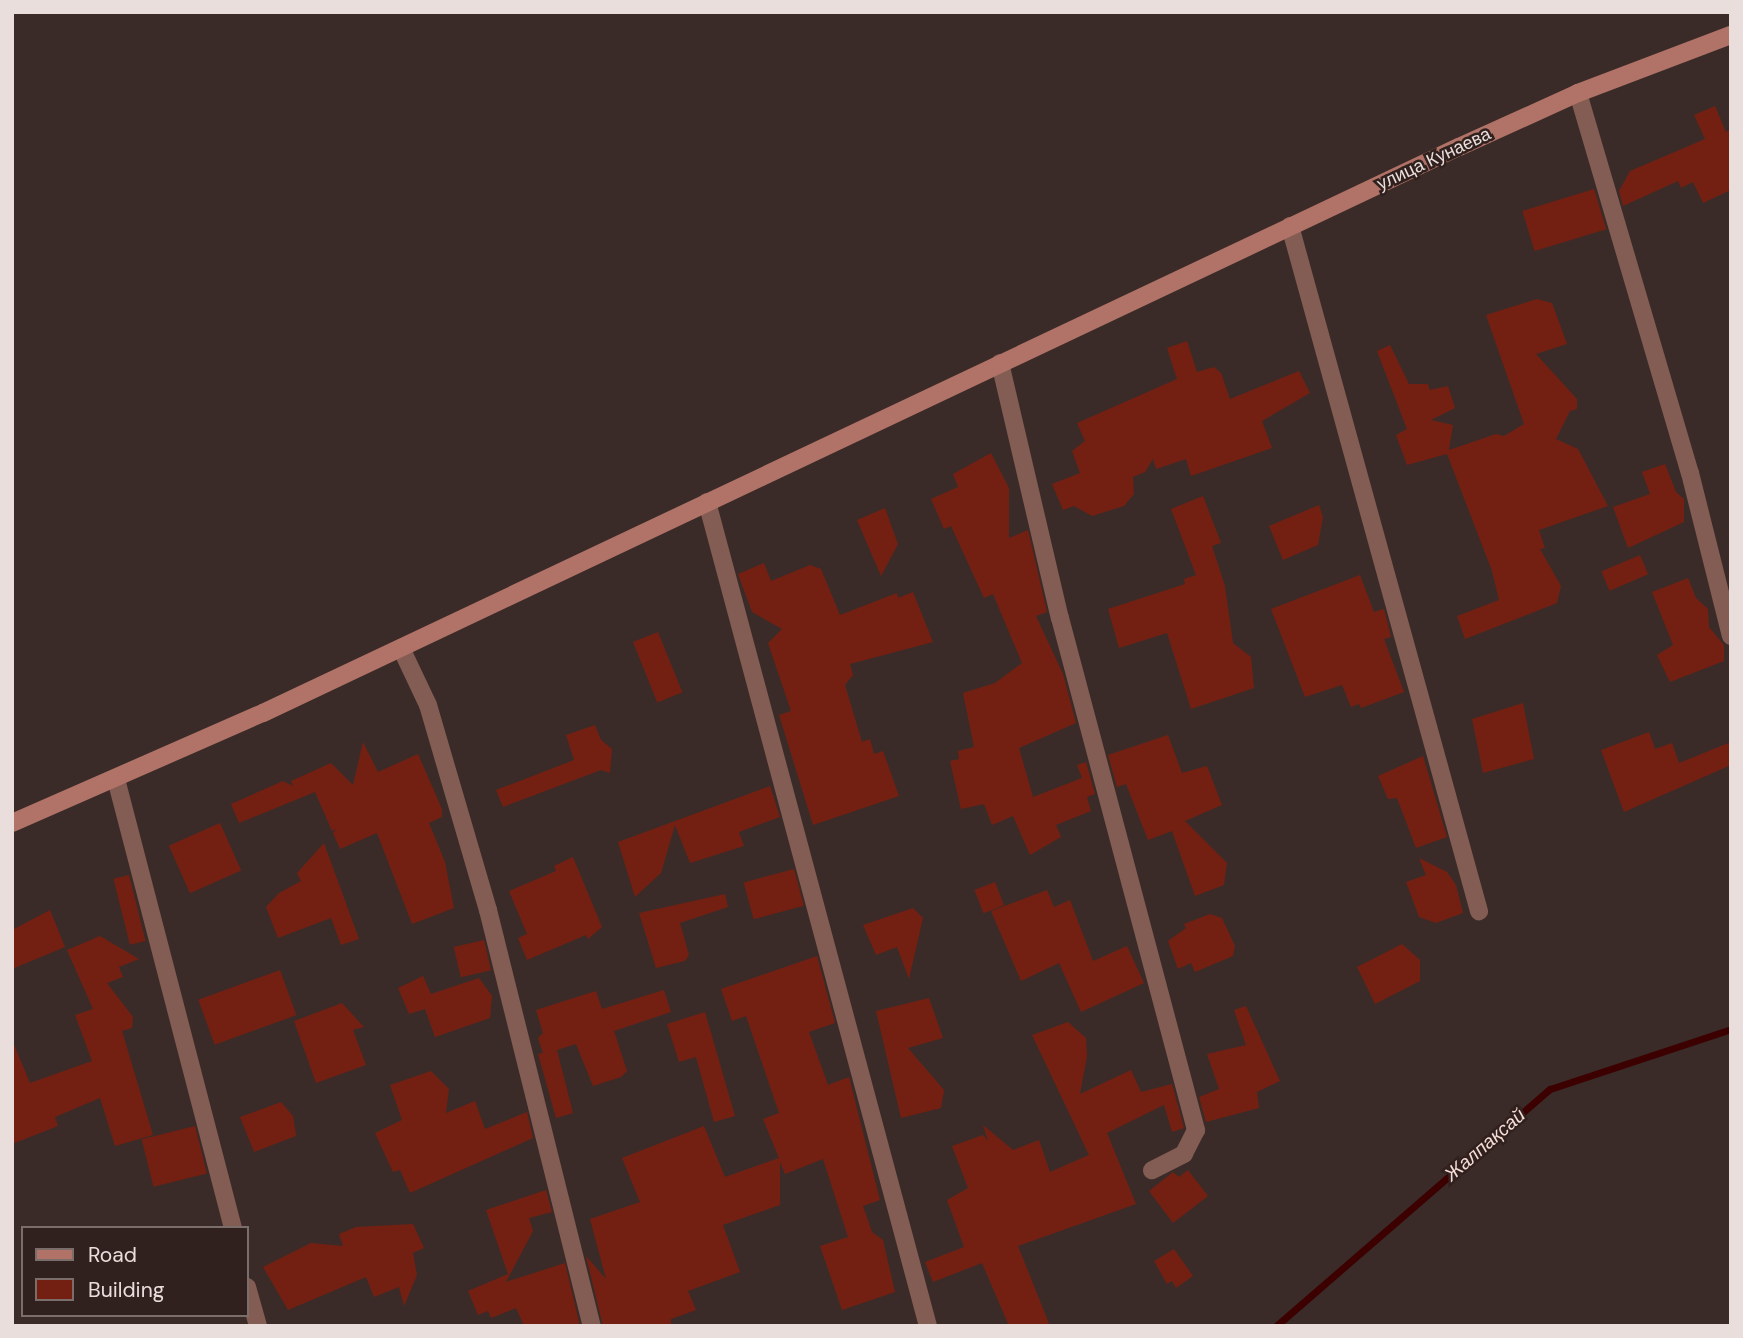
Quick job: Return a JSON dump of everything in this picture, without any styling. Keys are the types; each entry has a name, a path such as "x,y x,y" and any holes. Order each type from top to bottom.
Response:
{"main road":[{"name":"улица Кунаева","path":"12,823 116,779 401,648 1290,226 1578,93 1731,35"}],"street":[{"path":"1578,93 1690,472 1731,636"},
{"path":"1290,226 1479,911"},
{"path":"1000,363 1060,618 1196,1130 1184,1154 1152,1170"},
{"path":"708,502 928,1326"},
{"path":"401,648 428,705 485,897 592,1326"},
{"path":"116,779 232,1226"},
{"path":"248,1291 258,1326"}],"building":[{"path":"1715,106 1726,132 1731,129 1731,190 1703,203 1693,182 1681,188 1678,181 1623,206 1619,191 1630,171 1705,139 1694,115"},
{"path":"1594,189 1606,229 1535,251 1522,211"},
{"path":"1537,299 1552,303 1567,344 1536,354 1577,399 1577,409 1570,411 1556,439 1578,449 1608,506 1539,530 1545,548 1540,549 1561,586 1557,603 1465,639 1457,616 1499,600 1492,571 1447,454 1407,465 1396,435 1407,429 1377,351 1390,345 1409,384 1428,384 1430,390 1448,386 1455,408 1431,420 1453,425 1449,450 1496,434 1504,436 1524,424 1486,315"},
{"path":"1187,341 1197,372 1214,367 1221,373 1230,399 1299,371 1310,393 1262,421 1272,448 1191,476 1186,459 1156,469 1153,459 1145,472 1133,477 1134,494 1124,506 1092,516 1074,506 1063,510 1052,484 1080,473 1072,451 1085,441 1077,423 1177,379 1167,348"},
{"path":"991,453 1009,488 1009,538 1028,530 1047,612 1036,616 1063,674 1076,723 1019,748 1033,797 1082,778 1077,765 1086,762 1095,794 1087,797 1091,811 1056,825 1061,837 1030,855 1013,816 992,825 984,804 961,809 950,761 959,759 958,751 974,747 963,693 995,683 1022,663 993,594 984,598 951,526 944,529 931,499 958,487 953,474"},
{"path":"1665,464 1676,492 1684,499 1684,522 1628,548 1613,507 1650,494 1642,472"},
{"path":"1203,496 1221,543 1212,546 1225,586 1233,643 1251,657 1254,688 1191,709 1167,633 1119,648 1108,609 1185,584 1184,579 1196,575 1171,509"},
{"path":"1319,505 1323,517 1318,545 1283,560 1269,526"},
{"path":"885,508 898,544 881,576 857,520"},
{"path":"1640,555 1648,574 1610,591 1601,571"},
{"path":"764,563 771,581 810,565 821,569 840,615 897,593 898,598 913,592 933,642 850,664 853,675 845,685 862,742 870,739 874,754 883,751 899,796 813,825 779,715 791,711 768,643 782,629 752,612 738,574"},
{"path":"1360,575 1374,612 1384,609 1391,637 1384,639 1404,692 1361,708 1359,704 1351,707 1342,685 1305,697 1271,609"},
{"path":"1688,578 1696,598 1708,609 1709,627 1724,645 1724,661 1670,682 1657,655 1673,645 1652,592"},
{"path":"658,632 682,692 657,702 633,642"},
{"path":"1523,703 1534,759 1483,773 1472,719"},
{"path":"595,725 601,740 612,749 610,773 601,770 503,807 496,790 574,760 566,735"},
{"path":"1649,732 1655,749 1672,743 1679,763 1731,742 1731,765 1624,812 1601,750"},
{"path":"1168,735 1182,773 1207,766 1222,805 1185,821 1227,863 1224,885 1195,896 1172,831 1148,840 1126,784 1117,787 1108,755"},
{"path":"363,742 378,772 418,754 442,809 442,817 429,823 445,862 454,908 412,924 377,833 340,849 333,833 336,829 332,831 315,792 239,823 231,804 283,781 293,786 291,781 331,763 353,785"},
{"path":"1423,756 1447,837 1416,848 1397,798 1388,799 1378,776"},
{"path":"770,786 780,817 739,832 744,846 690,863 675,825 661,873 635,897 618,842"},
{"path":"220,823 241,871 190,893 169,846"},
{"path":"324,843 359,939 341,945 331,918 278,938 266,907 279,893 301,881 297,873"},
{"path":"573,857 602,927 588,939 586,935 527,960 518,938 527,934 509,891 556,871 554,866"},
{"path":"1419,858 1447,872 1456,885 1463,913 1436,923 1419,917 1406,882 1426,875"},
{"path":"794,869 804,906 754,919 744,882"},
{"path":"129,875 145,941 130,945 113,879"},
{"path":"995,882 1004,905 983,913 974,890"},
{"path":"1047,890 1054,907 1070,900 1093,961 1127,946 1144,983 1081,1012 1059,963 1021,981 991,911"},
{"path":"725,894 728,907 680,923 689,955 685,961 656,968 639,913"},
{"path":"913,908 923,918 909,979 897,947 876,955 863,925"},
{"path":"50,910 65,947 12,969 12,930"},
{"path":"1210,914 1222,918 1235,946 1233,956 1195,972 1191,963 1178,969 1168,941 1186,928 1184,924"},
{"path":"100,936 139,959 119,967 123,977 107,983 133,1017 132,1028 122,1031 153,1135 115,1146 100,1098 55,1117 58,1126 12,1144 12,1040 30,1083 92,1061 75,1015 93,1009 67,950"},
{"path":"484,940 491,970 461,977 454,947"},
{"path":"1402,944 1420,960 1420,981 1375,1004 1357,967"},
{"path":"817,956 835,1023 809,1032 828,1085 849,1077 880,1200 863,1206 872,1232 883,1240 895,1292 842,1310 820,1246 848,1237 823,1159 785,1174 780,1162 780,1205 723,1225 740,1272 688,1291 696,1310 671,1319 671,1326 603,1326 586,1256 606,1279 590,1219 640,1202 622,1158 704,1126 725,1177 779,1158 763,1119 779,1113 746,1016 732,1021 721,989"},
{"path":"280,970 296,1015 215,1045 198,1000"},
{"path":"423,976 431,994 479,978 492,996 490,1018 435,1037 425,1009 409,1014 398,988"},
{"path":"664,990 671,1012 614,1031 627,1071 621,1077 593,1086 576,1044 557,1050 573,1113 556,1118 538,1054 543,1053 538,1038 543,1033 536,1010 596,991 602,1009"},
{"path":"929,998 943,1038 908,1048 944,1090 941,1108 901,1118 876,1011"},
{"path":"342,1003 364,1027 353,1030 366,1065 316,1083 294,1021"},
{"path":"1246,1006 1280,1081 1257,1092 1259,1108 1206,1122 1199,1097 1219,1089 1207,1054 1246,1045 1234,1010"},
{"path":"705,1012 735,1116 714,1122 696,1057 679,1062 667,1024"},
{"path":"1068,1022 1086,1038 1087,1056 1080,1094 1131,1070 1141,1092 1172,1084 1184,1128 1172,1132 1164,1105 1107,1133 1136,1204 1018,1246 1050,1326 1009,1326 982,1263 933,1282 925,1262 964,1247 947,1200 968,1188 952,1146 983,1135 988,1141 983,1125 1013,1150 1039,1140 1050,1172 1089,1155 1032,1035"},
{"path":"431,1071 449,1089 446,1113 475,1101 485,1129 527,1112 533,1138 410,1193 400,1170 393,1172 375,1133 402,1120 390,1085"},
{"path":"281,1102 293,1116 296,1136 254,1152 240,1117"},
{"path":"195,1126 207,1174 153,1187 142,1139"},
{"path":"1188,1170 1208,1196 1173,1223 1149,1191 1173,1172 1179,1177"},
{"path":"546,1190 552,1212 529,1218 533,1231 506,1282 565,1263 580,1326 524,1326 516,1308 491,1318 488,1311 478,1315 468,1291 508,1274 486,1210"},
{"path":"413,1224 424,1248 413,1253 417,1275 404,1306 399,1287 374,1297 366,1277 288,1310 263,1267 311,1243 343,1246 339,1234 356,1227"},
{"path":"1174,1249 1193,1276 1176,1288 1172,1281 1167,1284 1154,1261"}],"waterway":[{"name":"Жалпақсай","path":"1276,1326 1550,1089 1731,1029"}]}
